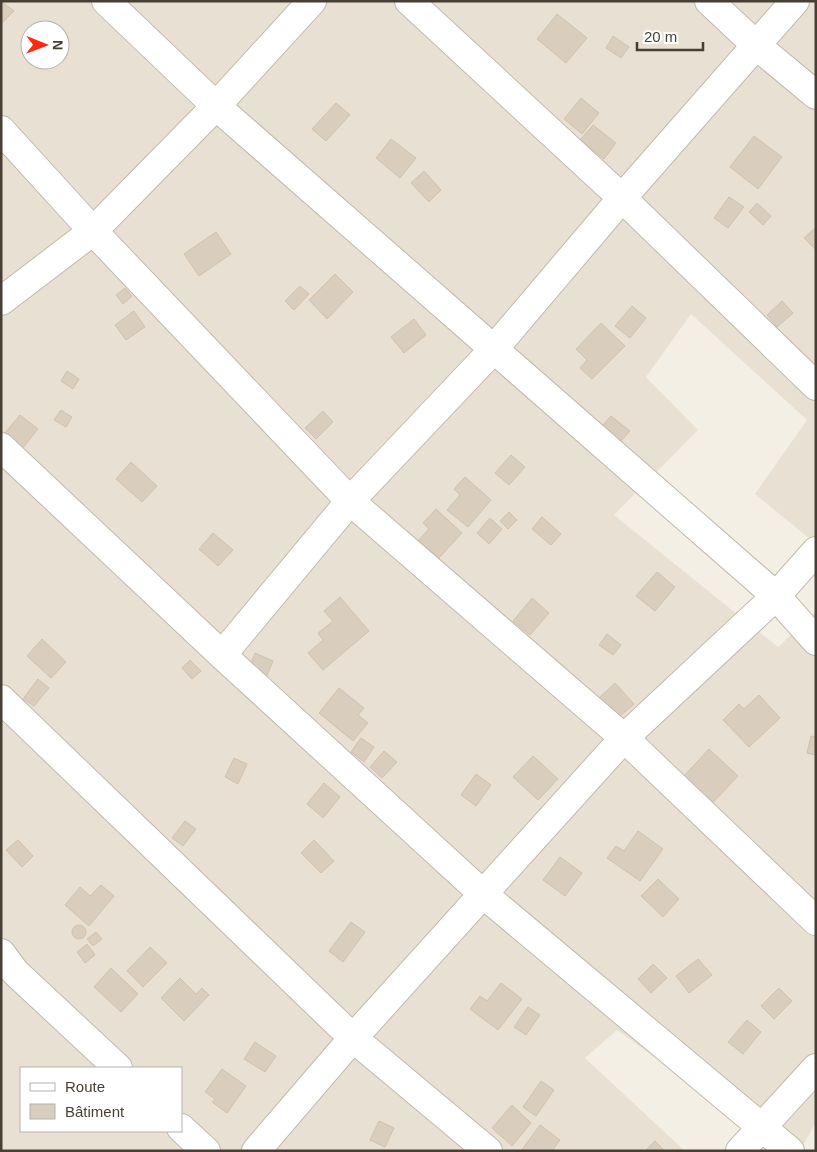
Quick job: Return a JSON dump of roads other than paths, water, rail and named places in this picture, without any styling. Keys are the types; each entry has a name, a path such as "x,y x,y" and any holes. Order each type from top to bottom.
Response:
{"street":[{"path":"106,1 216,106 776,596 816,641"},
{"path":"1,301 93,231 216,106 312,1"},
{"path":"409,1 622,198 816,386"},
{"path":"709,1 816,95"},
{"path":"222,655 350,501 493,350 622,198 758,46 795,1"},
{"path":"1,130 93,231 350,501 624,738 816,921"},
{"path":"1,447 222,655 483,894 790,1151"},
{"path":"256,1151 353,1038 624,738 776,596 816,552"},
{"path":"1,700 353,1038 488,1151"},
{"path":"6,970 117,1067"},
{"path":"740,1151 816,1068"},
{"path":"182,1129 206,1151"}]}
